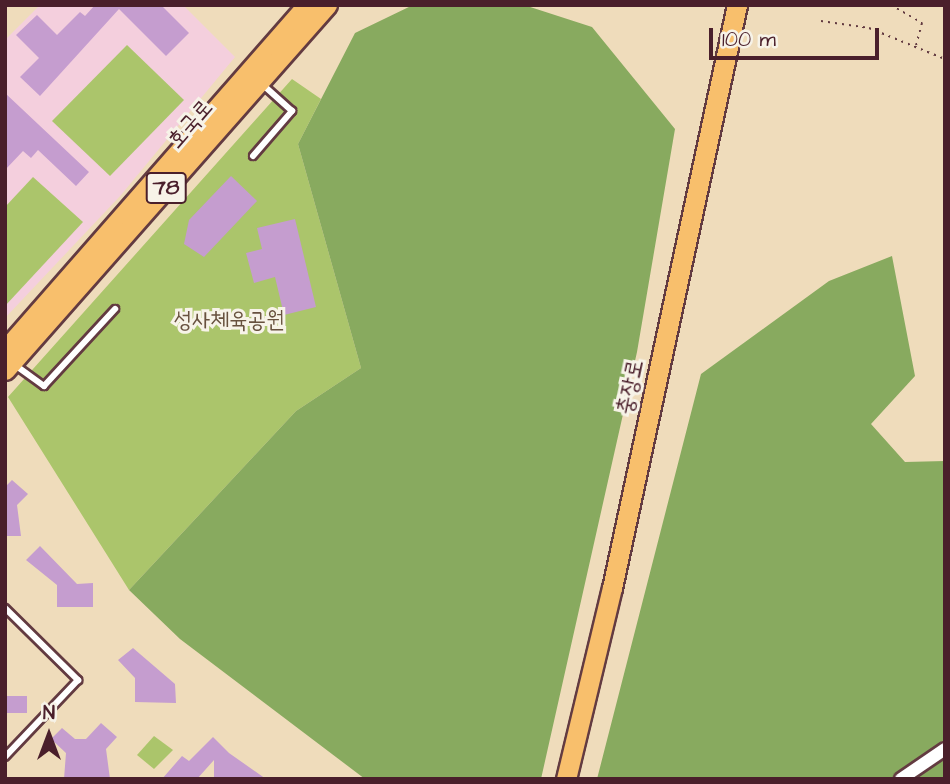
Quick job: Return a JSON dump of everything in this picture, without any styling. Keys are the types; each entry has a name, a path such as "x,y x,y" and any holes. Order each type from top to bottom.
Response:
{"main road":[{"name":"호국로","path":"253,78 307,5"},
{"name":"호국로","path":"7,360 253,78 327,5"},
{"name":"충장로","path":"566,779 612,588 737,5"}],"street":[{"path":"901,779 945,749"}],"lane":[{"path":"253,78 292,111 253,156"},
{"path":"7,360 44,386 115,309"},
{"path":"5,608 78,680 5,757"}],"path":[{"path":"891,5 922,23 916,45"},
{"path":"821,21 869,28 945,59"}],"shaded area":[{"path":"40,5 183,5 235,57 121,195 5,318 5,40"}],"green space":[{"path":"413,5 524,5 592,27 675,129 637,352 541,779 365,779 180,639 129,590 296,411 361,368 298,144 355,33"},
{"path":"127,45 184,100 110,176 52,121"},
{"name":"성사체육공원","path":"292,79 321,99 298,144 361,368 296,411 129,590 8,397"},
{"path":"33,177 83,222 5,306 5,207"},
{"path":"892,256 915,376 871,424 905,462 945,461 945,779 597,779 701,374 829,281"},
{"path":"154,736 173,750 154,769 137,755"}],"building":[{"path":"95,5 161,5 189,33 166,56 119,9 40,96 20,77 39,58 16,35 37,15 57,35 80,12 85,16"},
{"path":"5,93 89,172 76,186 38,150 31,158 23,151 5,170"},
{"path":"231,176 257,201 204,257 184,244 189,220"},
{"path":"295,219 316,307 284,315 275,277 254,283 246,253 262,249 257,228"},
{"path":"12,480 28,494 17,505 21,536 5,536 5,487"},
{"path":"40,546 77,584 93,583 93,607 57,607 57,585 26,560"},
{"path":"133,648 175,684 176,703 135,702 135,678 118,660"},
{"path":"5,696 27,696 27,713 5,713"},
{"path":"101,723 117,737 106,749 110,779 64,779 66,753 51,739 62,728 75,739 86,739"},
{"path":"213,737 229,753 266,779 214,779 214,760 197,779 162,779 182,756 189,761"}]}
